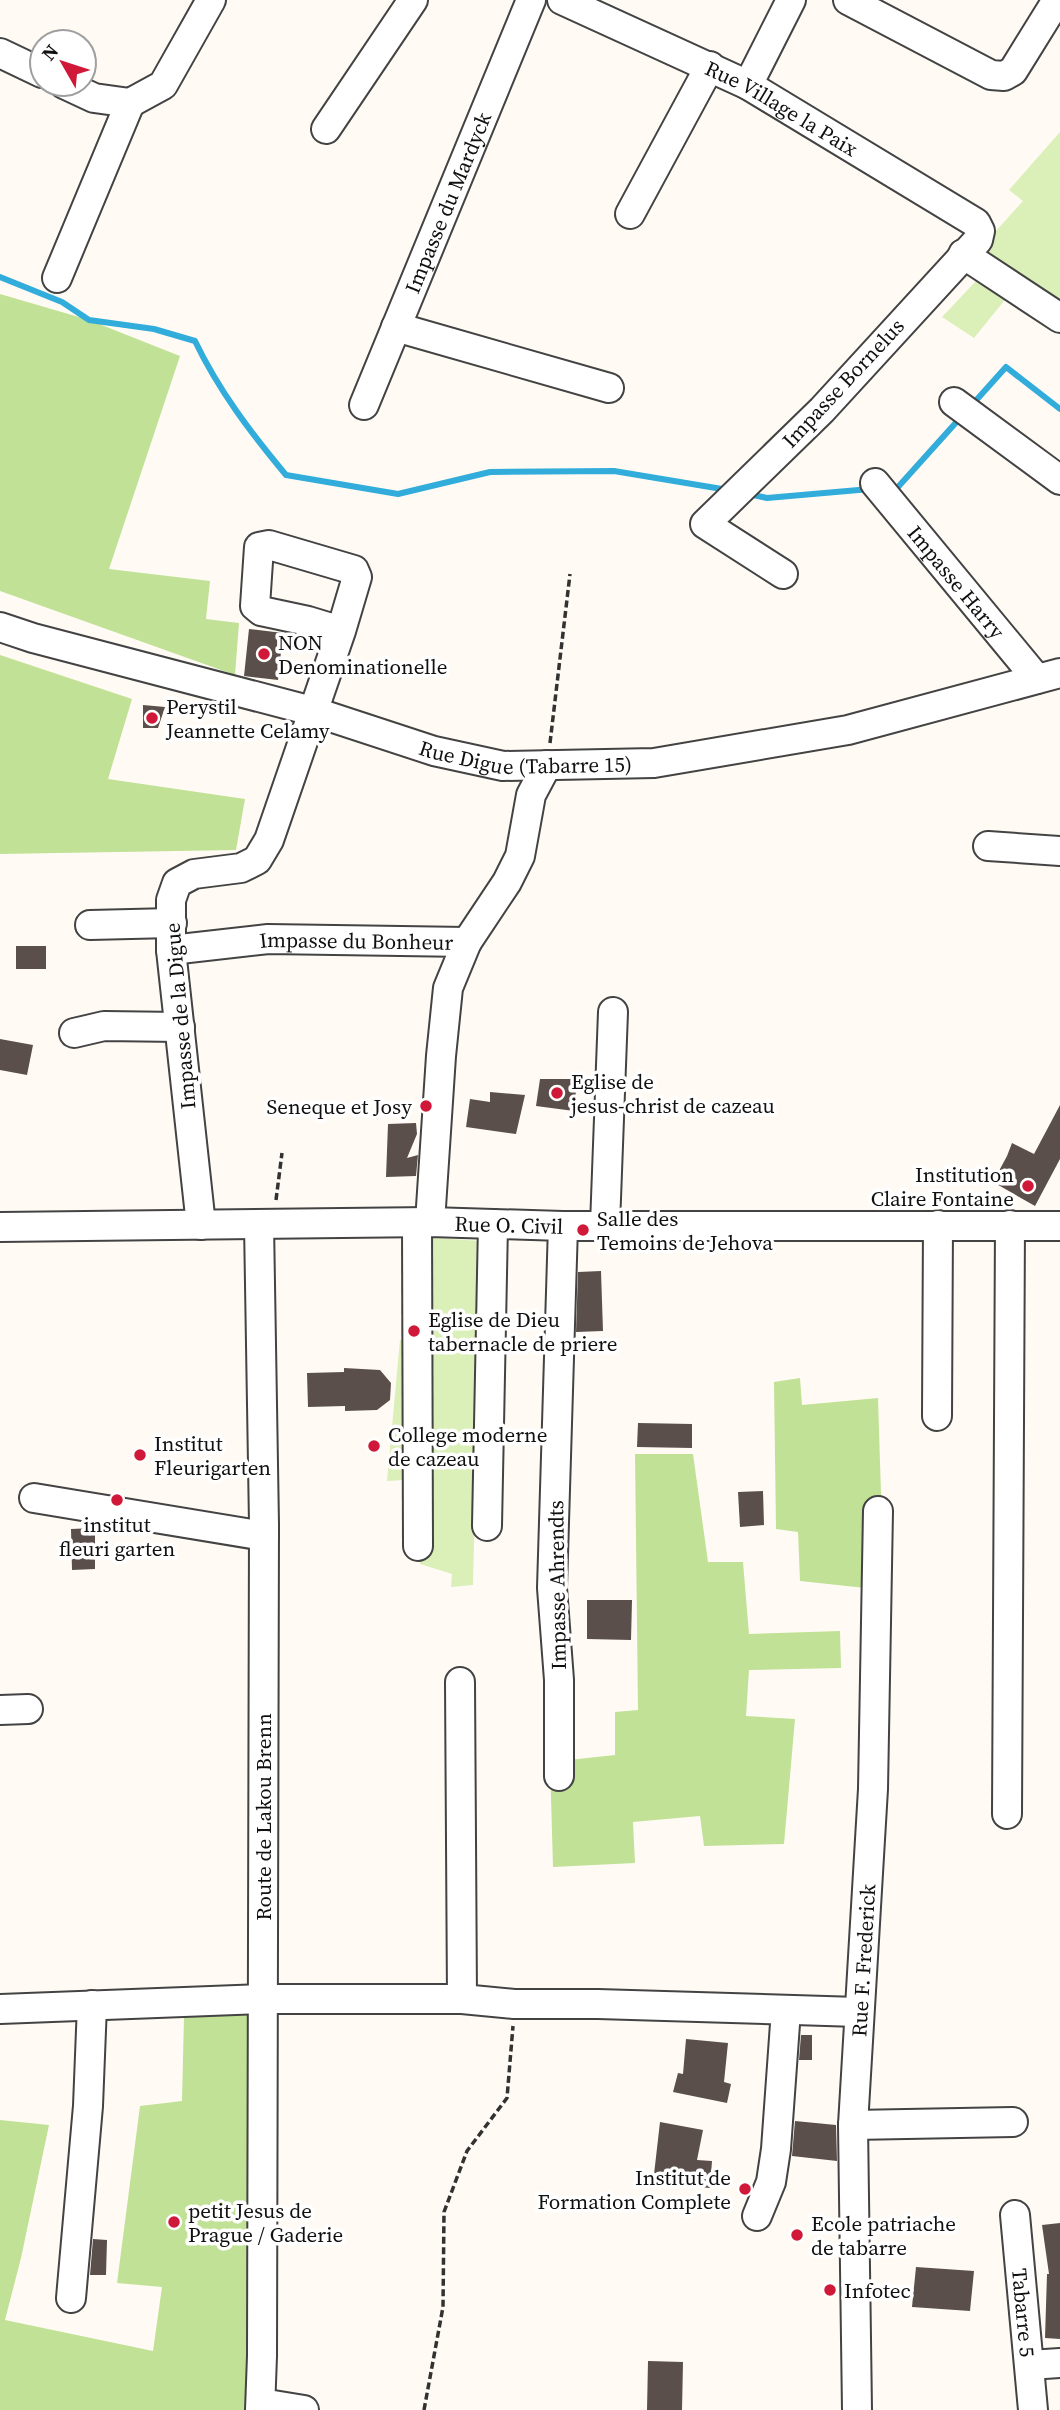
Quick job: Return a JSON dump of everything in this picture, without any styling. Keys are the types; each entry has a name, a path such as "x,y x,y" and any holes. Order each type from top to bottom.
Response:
{"street":[{"path":"94,98 130,103 163,85 212,0"},
{"path":"326,129 413,0"},
{"name":"Impasse du Mardyck","path":"364,405 531,0"},
{"name":"Rue Village la Paix","path":"562,0 748,85 976,223 980,231 970,247"},
{"path":"748,85 791,0"},
{"path":"848,0 991,75 1004,76 1013,71 1057,0"},
{"path":"0,53 28,66"},
{"path":"630,214 710,66"},
{"path":"57,278 130,103"},
{"path":"970,247 1060,318"},
{"name":"Impasse Bornelus","path":"783,574 705,524 822,410 970,247"},
{"path":"396,327 609,388"},
{"path":"954,402 1060,480"},
{"name":"Impasse Harry","path":"875,483 1049,676"},
{"name":"Rue Digue (Tabarre 15)","path":"0,627 312,711 434,751 503,766 654,763 848,730 1049,676"},
{"path":"312,711 341,631"},
{"name":"Impasse de la Digue","path":"201,1225 171,936 172,900 177,883 194,874 241,868 257,860 269,840 312,711"},
{"path":"467,943 507,882 520,856 531,795 547,765"},
{"path":"988,846 1060,851"},
{"name":"Impasse du Bonheur","path":"90,925 171,936 467,943 448,988 424,1222 418,1546"},
{"path":"605,1225 613,1012"},
{"path":"74,1033 104,1026 180,1027"},
{"name":"Rue O. Civil","path":"0,1227 424,1222 563,1226 1060,1226"},
{"name":"Route de Lakou Brenn","path":"260,2407 266,1223"},
{"path":"488,1526 494,1224"},
{"path":"937,1416 938,1225"},
{"path":"1007,1814 1010,1225"},
{"name":"Impasse Ahrendts","path":"559,1776 559,1680 552,1588 563,1226"},
{"path":"34,1498 264,1536"},
{"name":"Rue F. Frederick","path":"857,2410 853,2126 873,1789 878,1511"},
{"path":"460,1682 462,1998"},
{"path":"0,1710 28,1709"},
{"path":"0,2009 262,1999 462,1998 514,2004 858,2012"},
{"path":"71,2298 88,2106 92,2005"},
{"path":"757,2216 771,2182 776,2149 786,2010"},
{"path":"853,2126 1013,2122"},
{"name":"Tabarre 5","path":"1015,2215 1033,2410"},
{"path":"1030,2365 1060,2363"},
{"path":"260,2407 304,2410"}],"path":[{"path":"547,765 570,575"},
{"path":"266,1223 282,1153"},
{"path":"424,2410 443,2308 444,2212 467,2151 507,2098 514,2004"}],"green space":[{"path":"1060,132 1060,322 1013,290 974,338 942,317 993,263 976,253 1023,201 1009,190"},
{"path":"0,294 89,320 180,356 109,569 210,581 206,619 239,623 235,675 0,591"},
{"path":"0,655 132,699 108,779 245,799 236,850 0,854"},
{"path":"420,1237 481,1241 473,1585 451,1587 452,1574 420,1564 423,1479 387,1481 400,1340 414,1337"},
{"path":"800,1378 802,1405 878,1398 884,1590 800,1581 798,1532 776,1529 774,1382"},
{"path":"635,1454 693,1454 708,1562 743,1562 749,1634 840,1631 841,1668 749,1670 746,1716 795,1719 784,1844 704,1846 700,1816 633,1822 635,1863 553,1867 550,1762 615,1755 615,1712 638,1710"},
{"path":"255,2009 256,2356 245,2410 0,2410 0,2120 49,2125 5,2320 153,2351 162,2287 117,2283 140,2106 182,2101 184,2016"}],"building":[{"name":"NON Denominationelle","path":"249,629 283,633 278,680 244,676"},
{"name":"Perystil Jeannette Celamy","path":"143,705 165,707 158,728 143,728"},
{"path":"16,946 46,946 46,969 16,969"},
{"path":"0,1039 33,1045 27,1075 0,1070"},
{"name":"Eglise de jesus-christ de cazeau","path":"540,1079 577,1079 574,1111 536,1106"},
{"path":"490,1092 525,1095 516,1134 466,1127 470,1099 490,1102"},
{"name":"Institution Claire Fontaine","path":"1060,1105 1060,1159 1035,1206 993,1182 1012,1143 1034,1154"},
{"path":"416,1123 417,1134 407,1158 418,1155 416,1176 386,1177 388,1124"},
{"path":"601,1271 603,1331 576,1332 578,1272"},
{"path":"344,1368 380,1370 391,1383 390,1400 377,1410 345,1411 345,1406 308,1407 307,1373 344,1372"},
{"path":"638,1423 692,1424 692,1448 637,1447"},
{"path":"763,1491 764,1525 740,1527 738,1492"},
{"path":"95,1528 95,1569 72,1570 71,1529"},
{"path":"587,1600 632,1600 631,1640 587,1639"},
{"path":"801,2035 812,2035 812,2060 799,2060"},
{"path":"686,2039 728,2043 724,2082 731,2084 727,2103 673,2092 678,2073 683,2074"},
{"path":"795,2121 836,2125 837,2161 792,2156"},
{"path":"660,2122 703,2130 697,2160 712,2161 710,2188 653,2183"},
{"path":"1060,2223 1060,2339 1045,2338 1049,2274 1042,2225"},
{"path":"93,2239 107,2240 106,2275 90,2275"},
{"path":"916,2267 974,2271 970,2311 912,2307"},
{"path":"648,2361 683,2362 682,2410 647,2410"}],"waterway":[{"path":"0,277 62,302 89,320 154,329 195,341 236,411 286,475 398,494 490,472 614,471 728,490"},
{"path":"971,406 1006,367 1060,409"},
{"path":"888,488 898,487 961,417"},
{"path":"749,494 767,498 870,489"}],"place":[{"name":"NON Denominationelle","path":"264,654"},
{"name":"Perystil Jeannette Celamy","path":"152,718"},
{"name":"Eglise de jesus-christ de cazeau","path":"557,1093"},
{"name":"Seneque et Josy","path":"426,1106"},
{"name":"Institution Claire Fontaine","path":"1028,1186"},
{"name":"Salle des Temoins de Jehova","path":"583,1230"},
{"name":"Eglise de Dieu tabernacle de priere","path":"414,1331"},
{"name":"College moderne de cazeau","path":"374,1446"},
{"name":"Institut Fleurigarten","path":"140,1455"},
{"name":"institut fleuri garten","path":"117,1500"},
{"name":"Institut de Formation Complete","path":"745,2189"},
{"name":"petit Jesus de Prague / Gaderie","path":"174,2222"},
{"name":"Ecole patriache de tabarre","path":"797,2235"},
{"name":"Infotec","path":"830,2290"}]}
